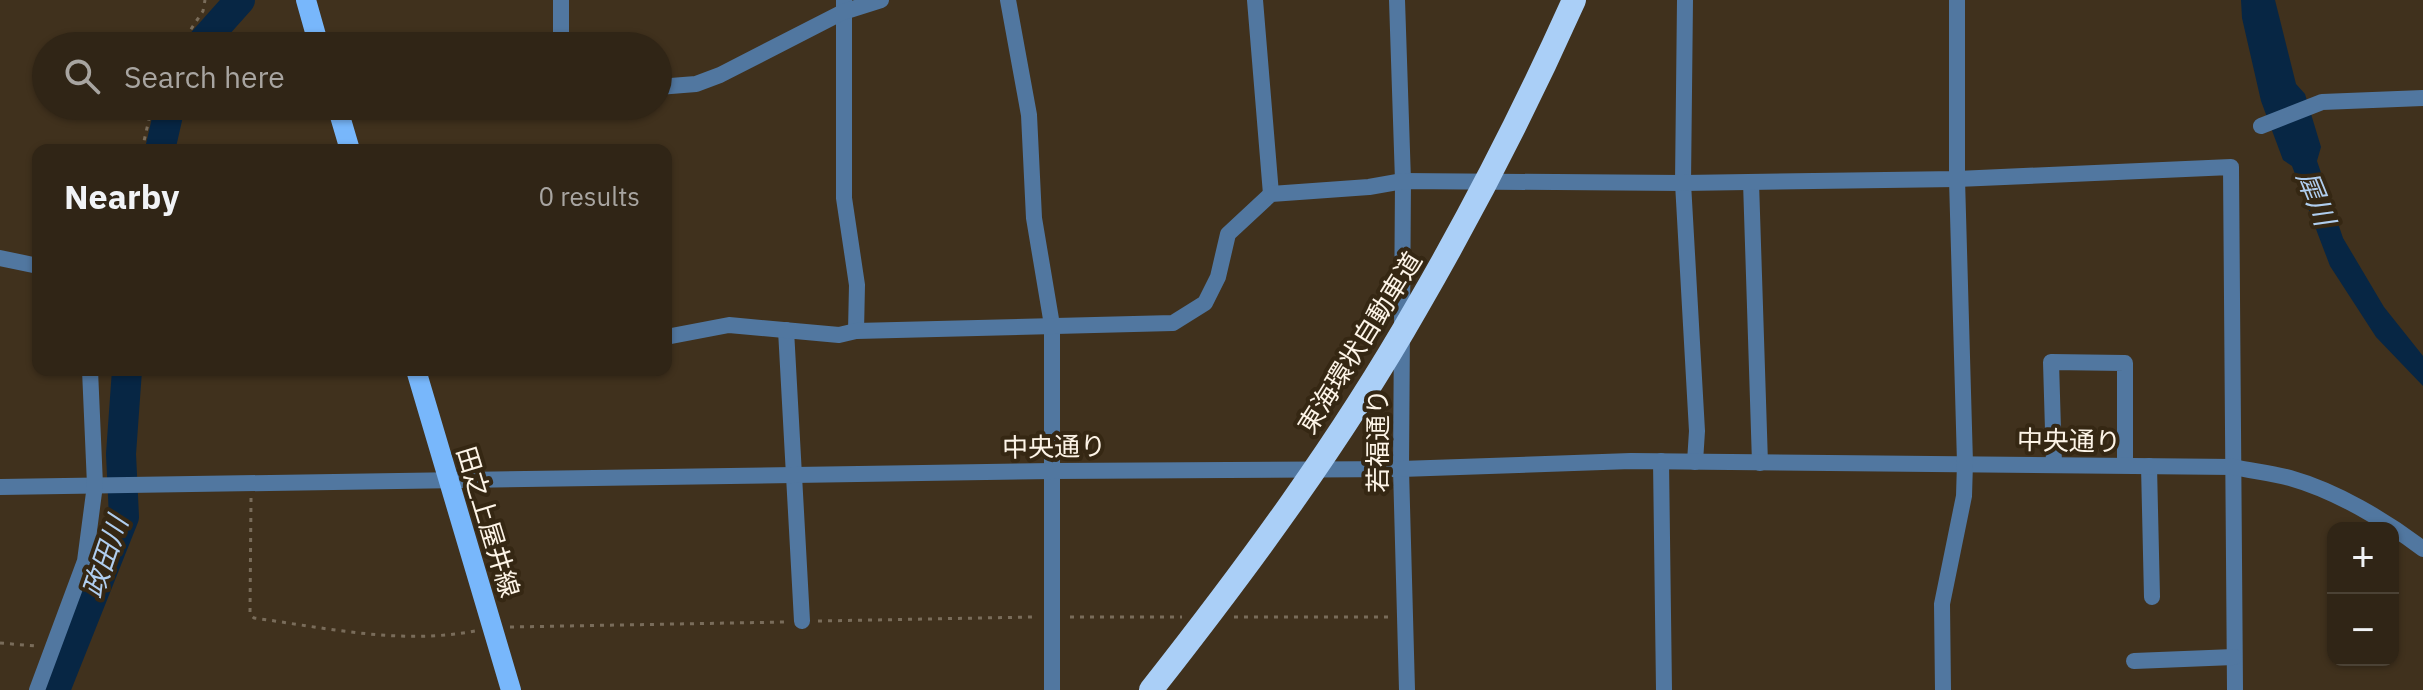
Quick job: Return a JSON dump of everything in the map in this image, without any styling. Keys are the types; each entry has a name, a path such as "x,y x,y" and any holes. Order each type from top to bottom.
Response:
{"highway":[{"name":"東海環状自動車道","path":"1151,690 1244,569 1329,449 1416,310 1483,190 1574,0"}],"main road":[{"path":"306,0 315,32"},
{"path":"342,120 348,144"},
{"name":"田之上屋井線","path":"418,376 511,690"}],"street":[{"path":"561,0 561,32"},
{"path":"672,86 696,84 720,75 844,6 881,0"},
{"path":"1008,0 1029,115 1034,218 1052,325 1052,690"},
{"path":"1255,0 1271,194"},
{"name":"若福通り","path":"1397,0 1403,181 1401,469 1407,690"},
{"path":"1685,0 1683,183 1697,431 1695,462"},
{"path":"1943,690 1942,604 1964,496 1965,463 1957,179 1957,0"},
{"path":"844,6 844,198 857,285 856,331"},
{"path":"2261,126 2322,102 2423,98"},
{"path":"672,336 729,325 839,335 856,331 1173,323 1205,303 1218,277 1228,234 1271,194 1369,187 1403,181 1683,183 1957,179 2231,167 2235,690"},
{"path":"1751,182 1760,463"},
{"path":"0,258 32,265"},
{"path":"786,330 802,621"},
{"path":"2054,464 2051,362 2125,363 2125,465"},
{"path":"37,690 85,561 95,485 90,376"},
{"path":"1661,461 1664,690"},
{"name":"中央通り","path":"0,487 1053,471 1401,469 1661,461 2234,467 2291,478 2386,521 2423,549"},
{"path":"2149,466 2152,597"},
{"path":"2134,661 2234,657"}],"path":[{"path":"189,32 203,11 205,0"},
{"path":"143,144 149,120"},
{"path":"251,483 250,614 254,618 410,638 447,636 493,627 1191,617"},
{"path":"1221,617 1406,617"},
{"path":"0,643 54,648"}],"water":[{"name":"犀川","path":"2241,0 2275,0 2296,84 2305,94 2321,147 2317,161 2343,238 2384,307 2423,356 2423,386 2376,337 2330,266 2292,166 2283,160 2261,101 2242,18"}],"waterway":[{"name":"政田川","path":"211,32 240,0"},
{"name":"政田川","path":"161,144 167,120"},
{"name":"政田川","path":"55,690 124,517 121,454 127,376"}]}
